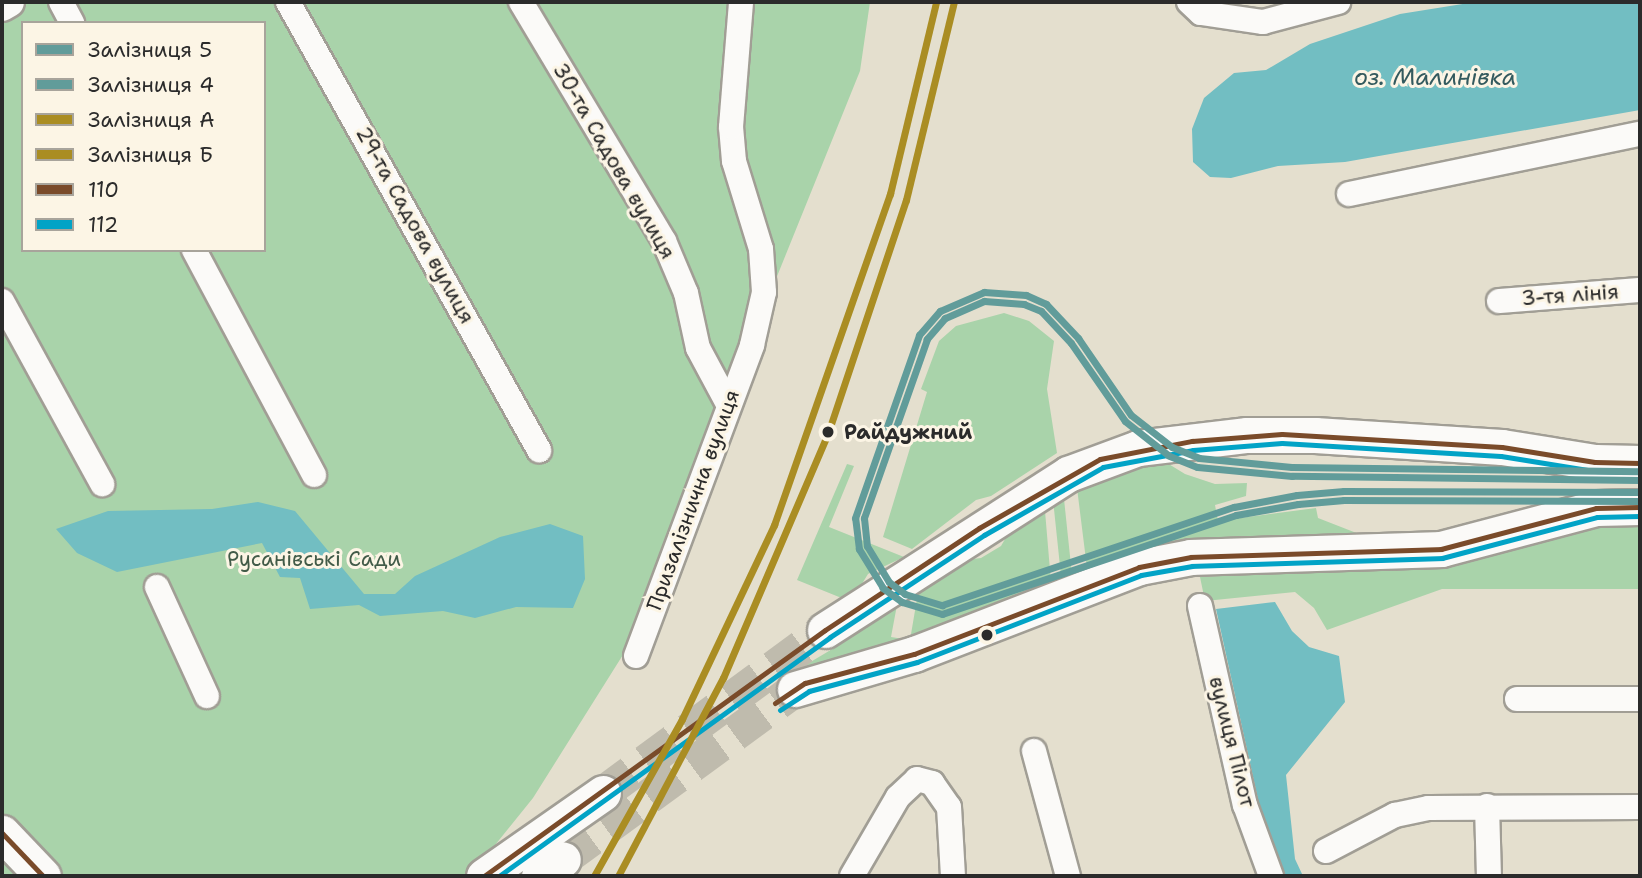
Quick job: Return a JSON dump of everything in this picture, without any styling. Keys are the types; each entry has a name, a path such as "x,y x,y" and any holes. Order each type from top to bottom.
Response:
{"main road":[{"path":"825,630 1068,474 1138,448 1247,435 1304,435 1502,447 1595,462 1640,463"},
{"path":"795,689 914,654 1139,567 1191,557 1441,549 1596,508 1640,507"},
{"path":"484,876 603,793"},
{"path":"2,833 43,876"}],"street":[{"path":"2,6 9,2"},
{"path":"61,2 71,21"},
{"name":"29-та Садова вулиця","path":"288,2 538,450"},
{"name":"30-та Садова вулиця","path":"521,2 664,241 686,293 698,348 727,402"},
{"name":"Призалізнична вулиця","path":"636,656 727,402 752,345 764,292 761,249 734,161 732,127 741,2"},
{"path":"1195,7 1263,22 1338,2"},
{"path":"1349,194 1640,134"},
{"path":"195,252 314,475"},
{"name":"3-тя лінія","path":"1499,301 1640,290"},
{"path":"2,302 102,484"},
{"path":"157,587 208,696"},
{"name":"вулиця Пілот","path":"1200,606 1245,805 1271,876"},
{"path":"1517,699 1640,699"},
{"path":"1034,751 1068,876"},
{"path":"852,876 898,797 917,779 932,783 949,807 953,876"},
{"path":"1487,806 1489,876"},
{"path":"1326,851 1395,815 1427,808 1640,807"}],"green space":[{"name":"Русанівські Сади","path":"2,2 870,2 860,71 626,650 533,798 470,876 2,876"},
{"path":"1004,313 1029,321 1054,341 1047,389 1057,453 991,496 976,500 912,549 883,537 927,392 921,389 939,341 956,326"},
{"path":"1154,455 1185,474 1215,484 1247,483 1246,496 1215,505 1218,521 1316,508 1318,518 1377,541 1088,576 1076,480"},
{"path":"847,464 854,466 829,527 904,557 868,574 857,592 844,599 797,580"},
{"path":"1064,499 1073,586 1062,587 1053,500"},
{"path":"1045,511 1052,594 911,648 806,674 792,683 787,676 834,648 827,634 887,597 897,605 891,637 910,640 919,587 964,560 981,558 1001,546 1008,534"},
{"path":"1640,526 1640,589 1442,589 1327,630 1314,608 1295,592 1205,601 1200,577 1442,564 1579,527"}],"water":[{"name":"оз. Малинівка","path":"1475,2 1640,2 1640,110 1345,162 1278,166 1231,178 1210,177 1193,162 1192,129 1204,98 1234,73 1266,70 1310,44 1400,14"},
{"path":"258,502 295,511 364,594 395,594 415,576 500,537 550,524 583,536 585,579 573,608 516,607 475,618 443,611 380,616 359,605 310,609 300,578 280,577 262,543 117,572 77,553 56,529 108,511 212,509"},
{"path":"1275,602 1292,631 1309,647 1339,656 1345,702 1286,775 1295,859 1303,876 1284,876 1265,831 1216,609"}],"tunnel":[{"path":"603,793 825,630"},
{"path":"563,859 795,689"}],"rail line":[{"name":"A","path":"594,876 682,719 774,525 890,194 936,2"},
{"name":"Б","path":"618,876 723,678 828,433 906,200 954,2"},
{"name":"4","path":"1640,471 1292,467 1199,458 1172,447 1131,415 1078,338 1046,304 1026,295 984,292 940,311 919,335 855,518 859,549 883,588 902,602 942,614 1236,515 1298,504 1344,500 1640,501"},
{"name":"5","path":"1640,480 1292,476 1197,467 1168,455 1125,421 1071,343 1041,311 1024,304 984,301 945,318 927,339 864,518 867,546 889,582 905,594 942,605 1234,507 1297,495 1344,491 1640,492"}],"transit line":[{"name":"110","path":"484,876 825,630 979,528 1100,459 1192,441 1282,434 1502,447 1595,462 1640,463"},
{"name":"112","path":"499,876 830,637 984,535 1103,467 1193,450 1282,443 1501,456 1594,471 1640,472"},
{"name":"110","path":"775,703 805,683 914,654 1139,567 1191,557 1441,549 1596,508 1640,507"},
{"name":"112","path":"780,710 809,691 917,662 1141,575 1192,566 1442,558 1597,517 1640,516"},
{"name":"110","path":"2,833 43,876"}],"place":[{"name":"Райдужний","path":"828,432"}]}
